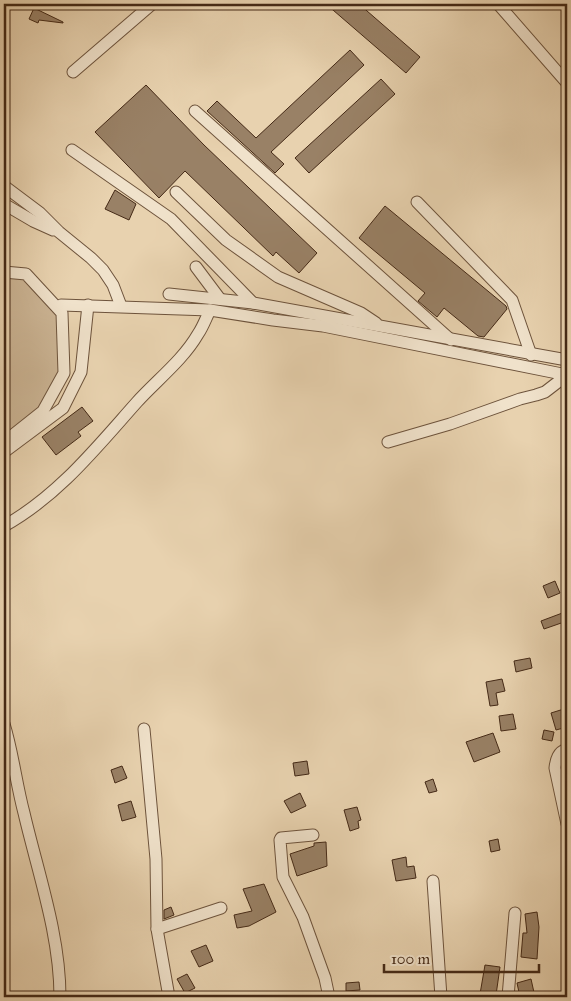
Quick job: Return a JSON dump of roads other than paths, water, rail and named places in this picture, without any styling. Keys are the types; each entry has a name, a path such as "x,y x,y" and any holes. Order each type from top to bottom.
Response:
{"street":[{"path":"73,72 152,4"},
{"path":"498,4 567,83"},
{"path":"195,111 451,340"},
{"path":"72,150 171,218 254,303"},
{"path":"4,186 40,213 103,270 113,285 121,306"},
{"path":"176,192 226,240 278,277 361,313 382,327"},
{"path":"417,202 512,300 531,354"},
{"path":"4,204 33,221 59,232"},
{"path":"196,267 220,299"},
{"path":"4,272 26,274 62,313 64,373 43,410 4,442"},
{"path":"169,294 254,303 567,360"},
{"path":"61,305 210,310 323,326 567,375"},
{"path":"4,452 63,408 81,372 88,305"},
{"path":"4,526 20,517 51,494 101,443 182,355 198,335 210,310"},
{"path":"388,442 450,424 545,392 567,375"},
{"path":"4,724 11,747 22,806 53,932 60,980 60,997"},
{"path":"144,729 156,859 158,930 169,997"},
{"path":"567,749 559,754 555,768 567,824"},
{"path":"313,835 281,838 282,877 303,917 325,978 329,997"},
{"path":"433,881 441,997"},
{"path":"158,930 221,908"},
{"path":"508,997 515,913"}]}
